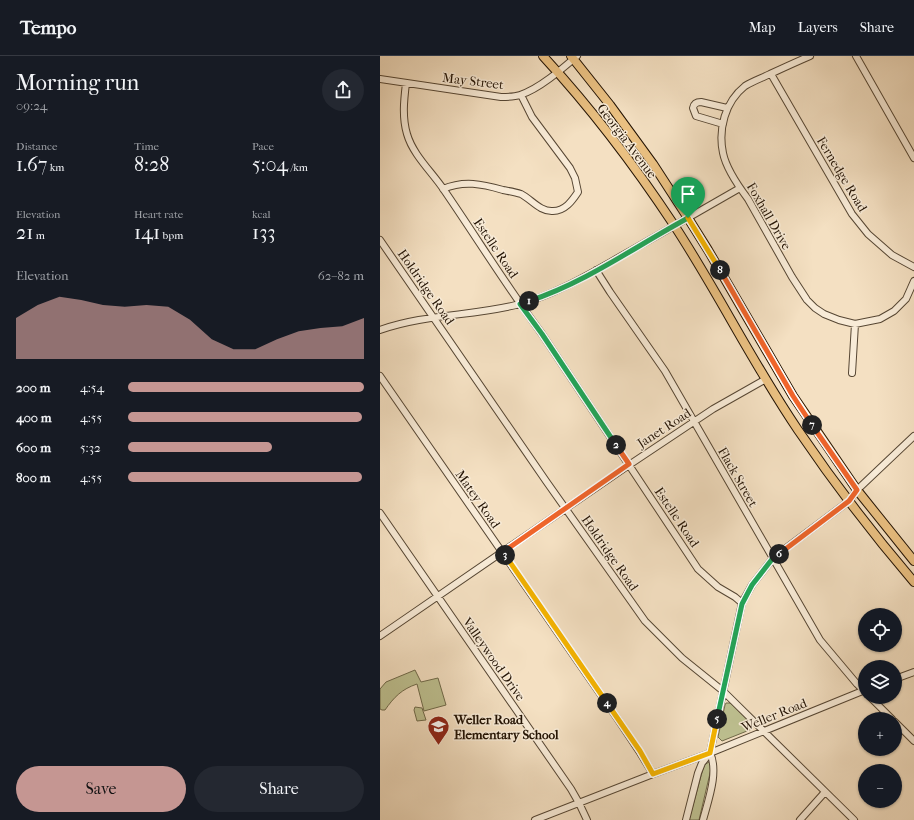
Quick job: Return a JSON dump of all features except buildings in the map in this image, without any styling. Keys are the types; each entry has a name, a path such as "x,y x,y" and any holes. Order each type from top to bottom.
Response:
{"main road":[{"name":"Georgia Avenue","path":"543,56 558,72 610,137 674,226 798,430 878,540 914,582"},
{"name":"Georgia Avenue","path":"574,57 648,158 688,218 793,396 857,490 914,560"}],"street":[{"name":"Foxhall Drive","path":"810,56 754,81 737,94 727,108 723,124 723,153 740,188 748,199 792,277 807,300 815,308 824,314 855,324 880,319 894,311 906,298 914,281"},
{"path":"856,56 914,158"},
{"name":"May Street","path":"380,79 490,96 501,97 521,95 539,86 558,72 574,57"},
{"name":"Fernedge Road","path":"771,74 852,214 874,240 892,255 914,267"},
{"name":"Estelle Road","path":"406,83 403,113 407,135 416,152 542,334 698,569 718,588 735,597 742,604"},
{"path":"443,189 466,183 482,184 520,194 542,209 552,212 562,210 570,204 578,192 575,178 570,168 532,117 521,95"},
{"path":"723,124 700,118 695,113 693,108 697,102 701,102 727,108"},
{"path":"380,330 413,321 490,310 520,304 551,294 740,188"},
{"name":"Holdridge Road","path":"380,240 565,509 645,621 682,658 723,690 854,820"},
{"name":"Flack Street","path":"596,270 664,371 820,640 858,685"},
{"path":"852,374 855,324"},
{"name":"Matey Road","path":"380,376 618,718 653,774"},
{"name":"Janet Road","path":"380,636 629,464 713,409 766,379"},
{"path":"686,820 698,773 702,763 710,753 742,604 752,585 773,558 849,501 857,490 914,436"},
{"name":"Valleywood Drive","path":"380,513 579,803 587,820"},
{"path":"902,676 914,672"},
{"name":"Weller Road","path":"534,820 710,753 858,694"},
{"path":"877,704 885,712"},
{"path":"902,729 914,741"},
{"path":"703,820 714,769 713,759 710,753"},
{"path":"800,820 825,792"}],"green space":[{"path":"415,670 421,682 438,678 446,705 424,711 417,684 407,688 399,694 385,710 380,709 380,689 386,682"},
{"path":"726,703 731,703 752,724 752,729 722,741 718,737"},
{"path":"415,707 422,708 426,720 417,721 414,710"},
{"path":"709,762 711,764 711,769 699,820 689,820 704,765"}],"place":[{"name":"Weller Road Elementary School","path":"438,746"}],"route":[{"path":"688,218 793,396 857,490 849,501 773,558 752,585 742,604 710,753 653,774 618,718 503,552 629,464 542,334 520,304 551,294 688,218"}]}
